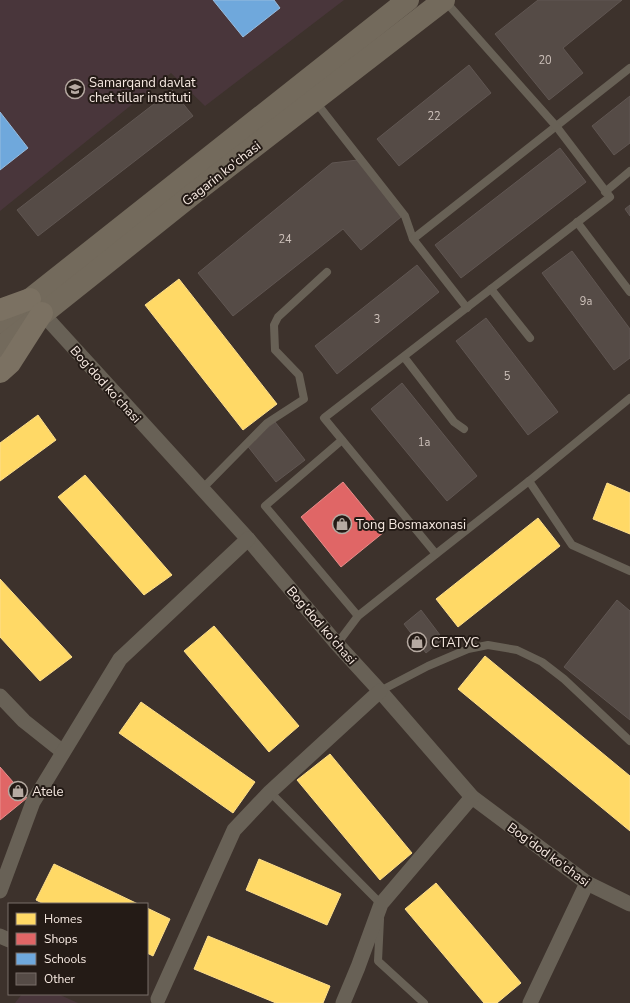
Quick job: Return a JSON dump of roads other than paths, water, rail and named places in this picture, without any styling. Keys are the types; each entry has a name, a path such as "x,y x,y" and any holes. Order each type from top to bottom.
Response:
{"main road":[{"name":"Gagarin ko'chasi","path":"0,348 36,306 408,0"},
{"name":"Gagarin ko'chasi","path":"0,323 36,306 315,100 444,0"},
{"path":"0,310 36,306"},
{"path":"0,372 10,363 36,306"}],"street":[{"name":"Bog'dod ko'chasi","path":"36,306 248,539 337,644 472,797 587,883 630,904"},
{"path":"0,891 33,802 120,659 248,539"},
{"path":"157,999 234,830 270,792 380,691"},
{"path":"0,696 24,721 63,752"},
{"path":"343,1003 381,904 472,797"},
{"path":"530,1003 587,883"}],"lane":[{"path":"436,554 324,418 610,197 556,126 444,0"},
{"path":"413,239 630,68"},
{"path":"315,100 405,216 413,239 467,308"},
{"path":"606,192 630,171"},
{"path":"577,222 630,292"},
{"path":"202,489 267,423 304,399 299,375 275,350 274,325 278,317 327,272"},
{"path":"491,289 530,338"},
{"path":"404,357 454,422 464,429"},
{"path":"337,644 358,616 529,481 630,398"},
{"path":"342,440 265,506 358,616"},
{"path":"529,481 572,545 630,571"},
{"path":"380,691 428,666 468,649 488,645 517,650 542,662 564,679 630,741"},
{"path":"270,792 381,904 378,961 424,1003"}],"place":[{"name":"Samarqand davlat chet tillar instituti","path":"75,89"},
{"name":"Tong Bosmaxonasi","path":"342,524"},
{"name":"СТАТУС","path":"417,642"},
{"name":"Atele","path":"18,791"}]}
